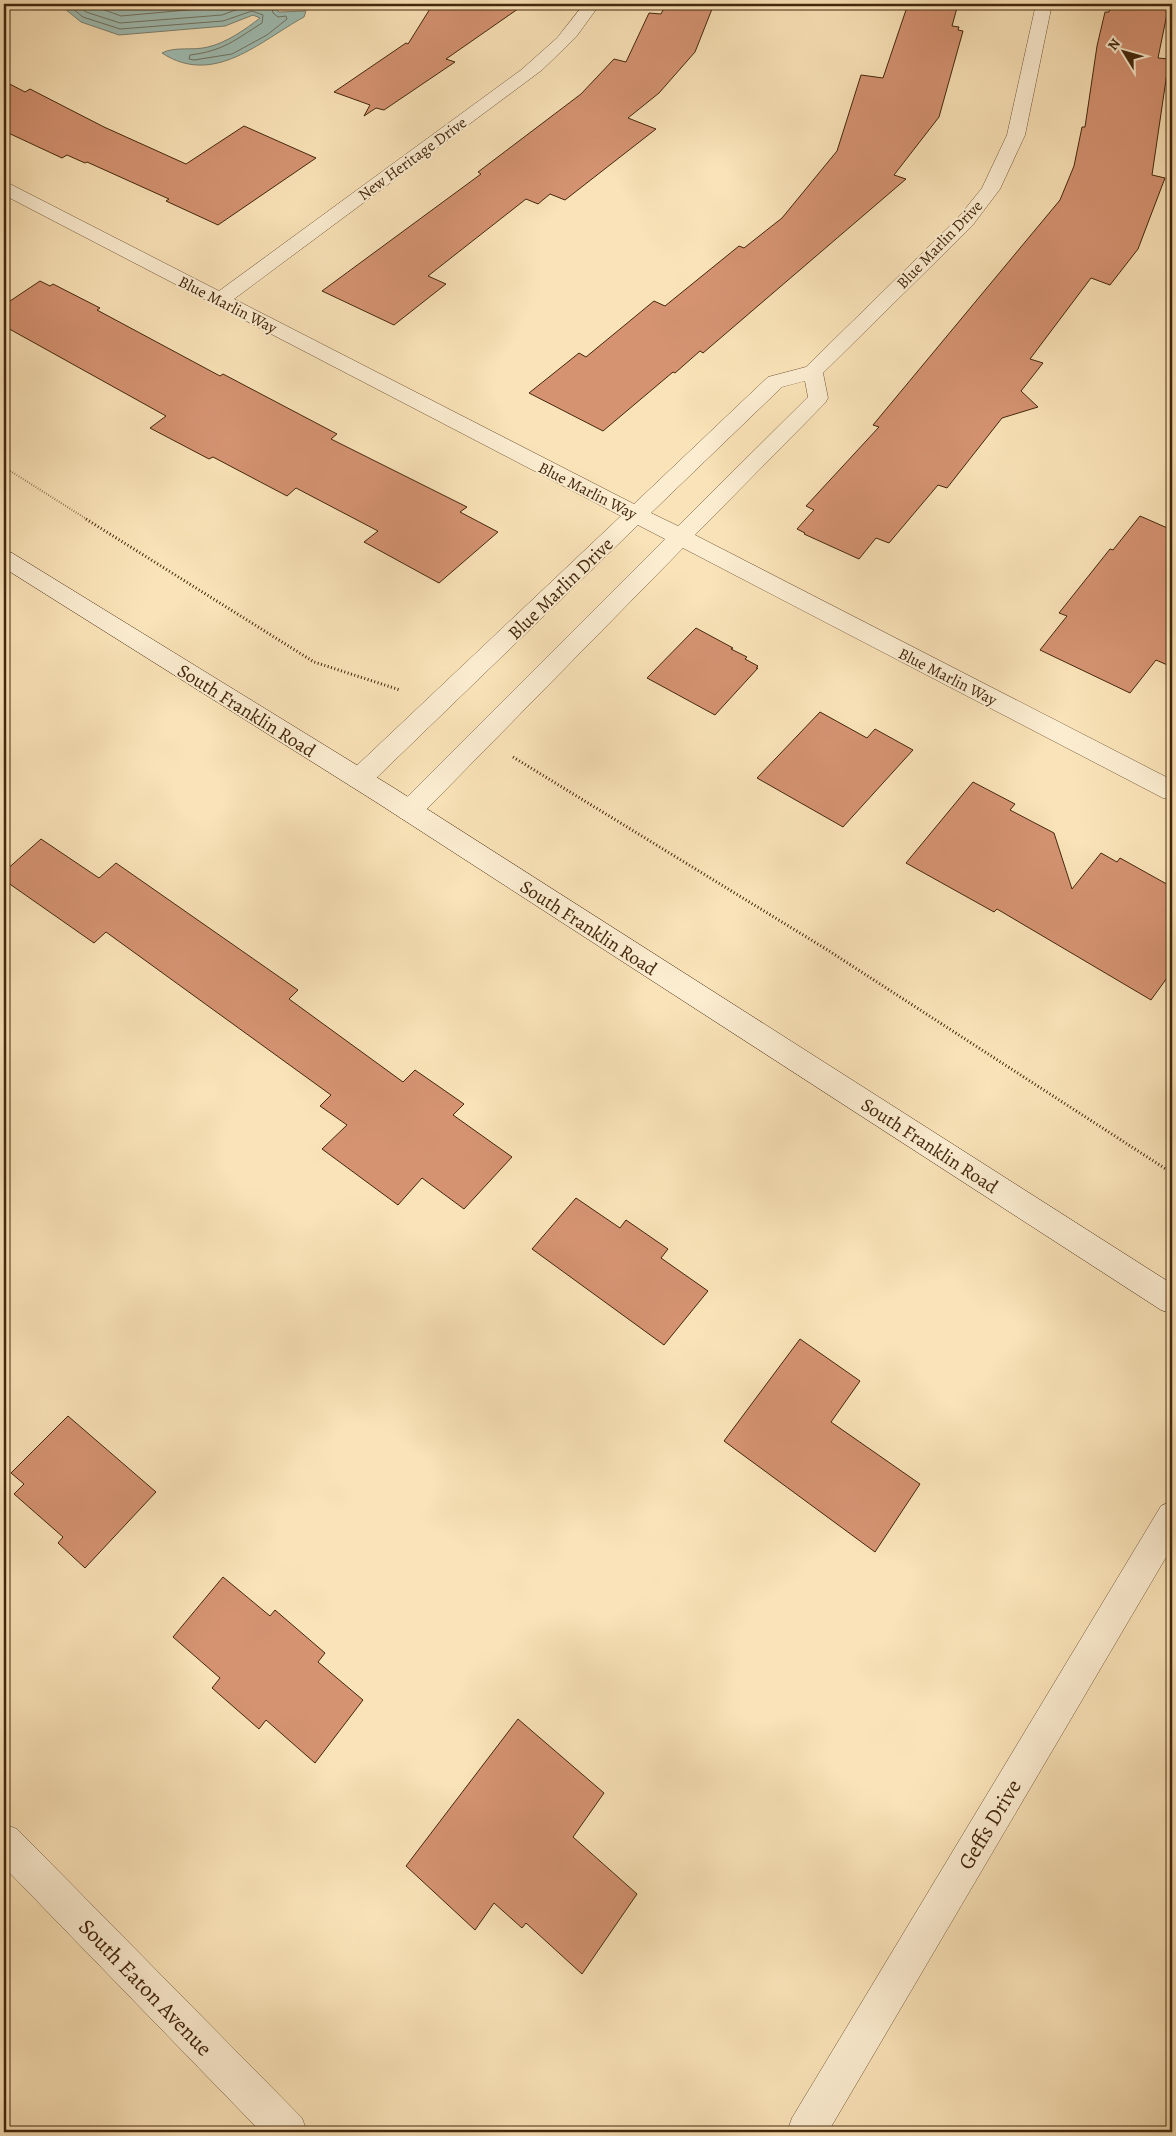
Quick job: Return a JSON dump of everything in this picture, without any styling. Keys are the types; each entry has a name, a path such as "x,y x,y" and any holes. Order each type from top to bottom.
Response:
{"street":[{"name":"New Heritage Drive","path":"220,300 550,56 571,33 592,4"},
{"name":"Blue Marlin Drive","path":"358,780 776,382 813,372 965,222 992,188 1016,134 1044,4"},
{"name":"Blue Marlin Way","path":"4,188 1172,792"},
{"path":"409,811 818,398 813,372"},
{"name":"South Franklin Road","path":"4,558 409,811 1172,1300"},
{"name":"Geffs Drive","path":"806,2132 1172,1517"},
{"name":"South Eaton Avenue","path":"4,1842 288,2132"}],"path":[{"path":"4,468 314,662 395,686 433,708"},
{"path":"482,737 826,949 1172,1173"}],"water":[{"path":"59,4 288,4 276,9 279,12 306,11 304,17 236,57 218,63 200,65 181,62 162,53 215,45 236,35 260,18 253,15 225,26 119,35 81,22"}],"building":[{"path":"433,4 525,4 446,59 455,62 384,110 376,108 364,116 370,105 334,92 406,43 408,44"},
{"path":"666,4 714,4 695,52 659,93 628,118 656,129 565,200 550,194 538,204 526,199 428,276 446,284 394,325 322,291 481,174 478,172 581,94 614,59 626,62 649,13 661,14"},
{"path":"908,4 958,4 952,26 959,27 958,30 963,31 939,117 894,175 906,179 703,353 700,351 675,373 673,372 603,431 529,393 579,353 586,357 654,301 665,306 739,246 744,248 782,218 837,151 861,75 883,78"},
{"path":"1111,4 1169,4 1158,58 1169,59 1152,175 1165,178 1138,249 1110,285 1091,278 1030,359 1043,363 1021,391 1038,407 1002,418 947,488 938,485 889,543 876,538 859,559 804,534 797,529 814,510 806,506 879,427 873,425 1060,200 1074,166 1082,127 1085,127 1097,46 1105,12 1109,12"},
{"path":"4,81 25,92 30,89 104,127 186,164 244,126 316,158 218,225 166,201 169,199 87,162 85,163 67,155 62,158 4,131"},
{"path":"40,281 50,286 53,284 100,308 97,310 220,376 223,374 337,434 331,439 467,507 460,512 498,532 439,583 364,542 378,531 296,488 287,496 213,457 209,459 150,428 166,416 4,326 4,305"},
{"path":"1140,516 1172,530 1172,667 1156,660 1130,693 1040,650 1067,616 1059,613 1110,549 1113,550"},
{"path":"696,628 733,648 731,649 747,657 745,659 758,666 715,715 647,678"},
{"path":"820,712 867,738 875,729 913,750 843,827 757,778"},
{"path":"973,782 1015,804 1010,810 1054,833 1072,889 1101,853 1117,862 1120,858 1172,887 1172,971 1151,1000 997,909 994,912 906,863"},
{"path":"41,839 99,878 116,863 298,990 289,999 403,1082 415,1070 464,1104 453,1115 512,1157 464,1209 422,1178 398,1205 322,1149 347,1125 320,1106 331,1095 106,932 94,943 4,880 4,872"},
{"path":"576,1198 620,1228 626,1220 668,1249 661,1258 708,1291 664,1345 532,1249"},
{"path":"800,1339 860,1381 831,1422 920,1484 875,1552 724,1441"},
{"path":"68,1416 156,1492 85,1568 58,1543 63,1537 14,1494 24,1484 11,1473"},
{"path":"223,1577 270,1616 275,1610 325,1653 318,1662 363,1700 315,1763 266,1720 259,1729 212,1688 220,1678 173,1637"},
{"path":"518,1719 604,1793 573,1837 637,1894 582,1974 526,1923 522,1928 494,1903 475,1930 406,1866"}]}
